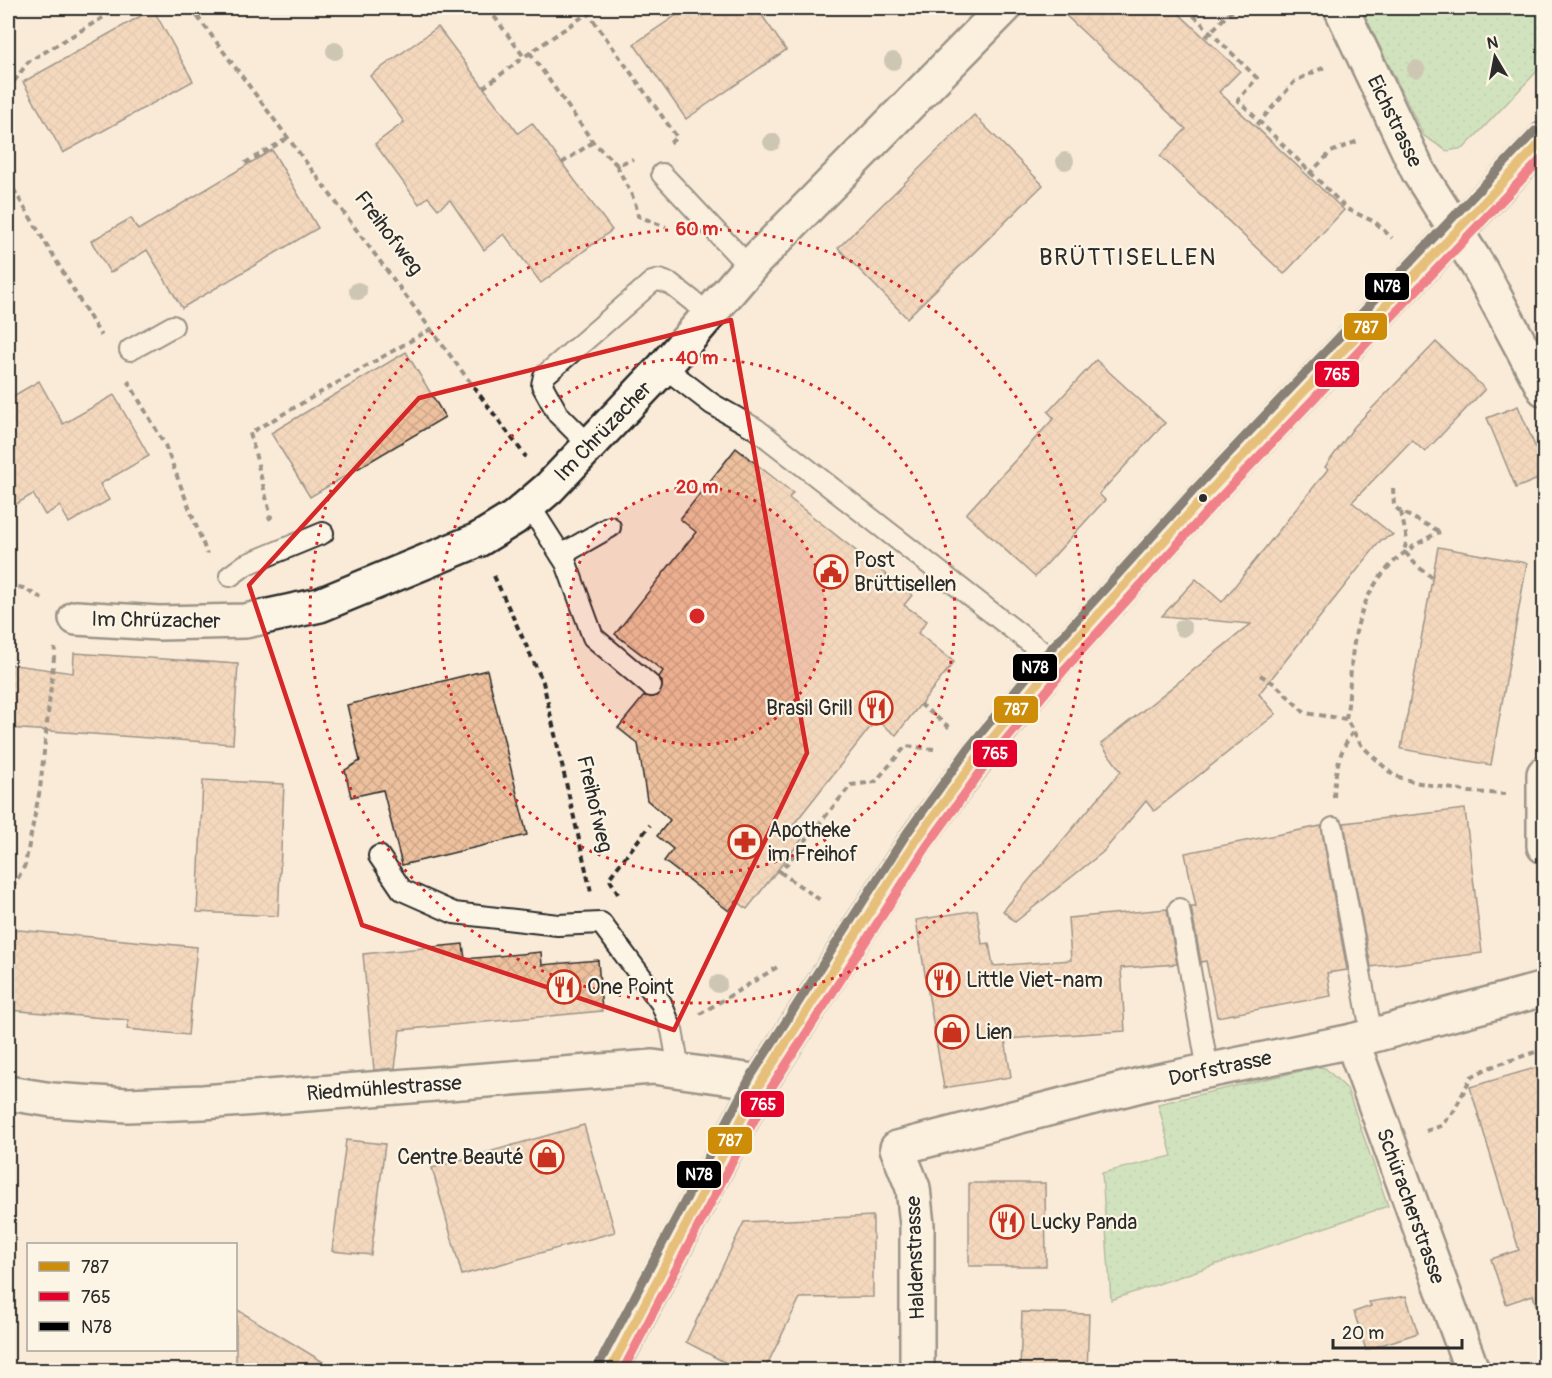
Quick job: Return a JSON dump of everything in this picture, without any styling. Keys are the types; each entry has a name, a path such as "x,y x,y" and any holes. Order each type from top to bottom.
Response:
{"street":[{"name":"Im Chrüzacher","path":"76,618 159,623 245,621 320,604 478,540 514,518 539,496 664,367 750,268 1004,8"},
{"name":"Eichstrasse","path":"1341,8 1418,171 1515,329 1545,389"},
{"path":"610,1371 760,1082 917,839 981,752 1055,662 1203,498 1545,138"},
{"path":"1545,774 1545,846"},
{"name":"Dorfstrasse","path":"897,1148 1148,1083 1362,1038 1545,989"},
{"name":"Schüracherstrasse","path":"1362,1038 1472,1371"},
{"name":"Riedmühlestrasse","path":"8,1093 52,1100 127,1106 653,1067 760,1082"},
{"name":"Haldenstrasse","path":"897,1148 913,1188 917,1225 917,1371"}],"lane":[{"path":"662,174 750,268"},
{"path":"589,445 558,414 542,386 544,376 652,282 659,280 671,284 709,314"},
{"path":"130,350 172,326"},
{"path":"664,367 712,404 756,429 1055,662"},
{"path":"539,496 593,637 651,686"},
{"path":"561,555 610,527"},
{"path":"230,576 245,565 323,533"},
{"path":"1333,828 1362,1038"},
{"path":"379,856 402,890 453,913 558,925 601,923 661,1003 672,1030 679,1069"},
{"path":"1179,909 1208,1070"}],"path":[{"path":"8,90 28,62 119,8"},
{"name":"Freihofweg","path":"191,8 431,329 539,496"},
{"path":"488,8 524,57"},
{"path":"483,88 595,8"},
{"path":"1186,8 1257,78 1238,100 1258,123 1347,208 1375,222 1392,238"},
{"path":"1206,37 1229,13 1241,8"},
{"path":"588,12 677,136 668,144"},
{"path":"530,53 593,142 617,165 636,201 638,216"},
{"path":"1258,123 1295,81 1335,62"},
{"path":"245,163 288,138"},
{"path":"1311,173 1331,152 1362,139"},
{"path":"562,164 593,142"},
{"path":"617,165 642,157"},
{"path":"263,522 271,517 250,433 431,329"},
{"path":"1393,488 1394,506 1440,532 1404,551 1375,582 1361,614 1353,649 1346,719 1352,733 1386,770 1393,775 1414,782 1470,792 1544,795"},
{"path":"1401,512 1407,540 1404,551"},
{"name":"Freihofweg","path":"478,540 543,682 587,880 601,923"},
{"path":"1404,551 1418,567 1432,577"},
{"path":"8,897 25,865 40,789 55,642 76,618"},
{"path":"1260,675 1275,684 1305,713 1346,719"},
{"path":"920,704 950,728"},
{"path":"1333,828 1335,770 1342,748 1352,733"},
{"path":"823,902 779,871 851,785 875,782 906,746 934,749"},
{"path":"601,923 625,906 609,878 650,825"},
{"path":"693,1019 779,966"},
{"path":"1441,1126 1454,1111 1471,1077 1488,1068 1545,1049"}],"highlighted area":[{"path":"731,320 807,753 674,1030 362,925 249,585 419,398"}],"green space":[{"path":"1361,8 1544,8 1544,64 1464,148 1447,151 1424,136"},
{"path":"1318,1067 1325,1068 1347,1089 1388,1206 1111,1300 1102,1173 1172,1156 1158,1104"}],"building":[{"path":"687,8 757,8 786,50 686,119 634,44"},
{"path":"1058,8 1173,8 1240,71 1219,92 1344,210 1284,274 1160,156 1186,129"},
{"path":"153,9 193,81 63,153 23,82"},
{"path":"438,27 518,133 532,123 612,230 541,283 504,234 484,250 450,200 438,209 428,197 419,204 375,144 404,122 370,76"},
{"path":"974,115 1043,185 907,318 838,248"},
{"path":"272,150 318,228 182,308 147,250 110,273 91,241 131,218 138,230"},
{"path":"1436,342 1485,389 1425,452 1412,440 1352,502 1393,535 1381,540 1259,694 1276,714 1154,811 1146,801 1103,852 1015,922 1003,911 1121,771 1101,744 1251,624 1162,616 1196,579 1222,602 1328,469 1325,467 1354,427"},
{"path":"406,352 445,417 310,497 271,433"},
{"path":"1096,360 1165,423 1099,494 1105,500 1035,577 966,514 1054,418 1048,412"},
{"path":"39,381 63,424 114,395 149,456 100,484 109,500 69,523 60,506 45,515 33,494 8,509 8,399"},
{"path":"1518,406 1545,470 1545,476 1516,488 1487,418"},
{"path":"736,448 793,493 789,498 912,595 904,605 927,621 918,633 954,662 896,735 876,720 790,829 802,839 747,909 737,901 729,911 664,861 673,849 657,836 670,820 647,800 638,744 618,728 644,696 654,697 660,693 662,682 659,677 663,671 615,634 696,532 680,519"},
{"path":"1438,547 1527,563 1491,765 1401,749"},
{"path":"74,653 238,664 233,744 8,728 8,664 73,673"},
{"path":"487,670 527,835 402,865 383,790 351,797 345,770 360,761 347,705"},
{"path":"203,780 284,784 278,916 197,912"},
{"path":"1465,809 1482,953 1371,967 1344,823"},
{"path":"1321,826 1347,970 1327,973 1331,996 1217,1017 1206,961 1201,962 1191,907 1196,907 1185,853"},
{"path":"1167,909 1177,964 1121,968 1125,1031 1005,1039 1011,1077 944,1088 916,920 977,910 982,944 989,943 993,966 1071,960 1068,918"},
{"path":"8,929 197,947 188,1035 127,1029 128,1020 8,1010"},
{"path":"463,944 465,959 541,952 542,965 598,960 602,1011 400,1030 395,1068 374,1070 363,954"},
{"path":"1545,1065 1545,1303 1536,1305 1533,1295 1506,1304 1491,1259 1519,1250 1470,1087"},
{"path":"584,1125 615,1232 462,1275 432,1168"},
{"path":"346,1140 385,1144 371,1255 332,1251"},
{"path":"969,1183 1045,1183 1046,1266 969,1266"},
{"path":"873,1216 873,1297 800,1298 764,1371 741,1371 686,1342 744,1222"},
{"path":"1406,1296 1418,1333 1366,1350 1354,1312 1371,1306 1369,1302"},
{"path":"237,1310 338,1371 236,1371"},
{"path":"1022,1312 1089,1314 1087,1371 1020,1371"}],"transit line":[{"name":"N78","path":"599,1364 751,1076 907,833 971,745 1046,654 1194,490 1535,131"},
{"name":"787","path":"610,1370 761,1082 917,839 981,752 1055,662 1203,498 1544,139"},
{"name":"765","path":"623,1370 771,1088 927,846 990,759 1064,670 1212,506 1544,156"}],"place":[{"name":"Post Brüttisellen","path":"831,572"},
{"name":"Brasil Grill","path":"876,708"},
{"name":"Apotheke im Freihof","path":"745,842"},
{"name":"Little Viet-nam","path":"943,980"},
{"name":"One Point","path":"564,987"},
{"name":"Lien","path":"952,1032"},
{"name":"Centre Beauté","path":"547,1157"},
{"name":"Lucky Panda","path":"1007,1222"}],"district":[{"name":"BRÜTTISELLEN","path":"1128,257"}]}
